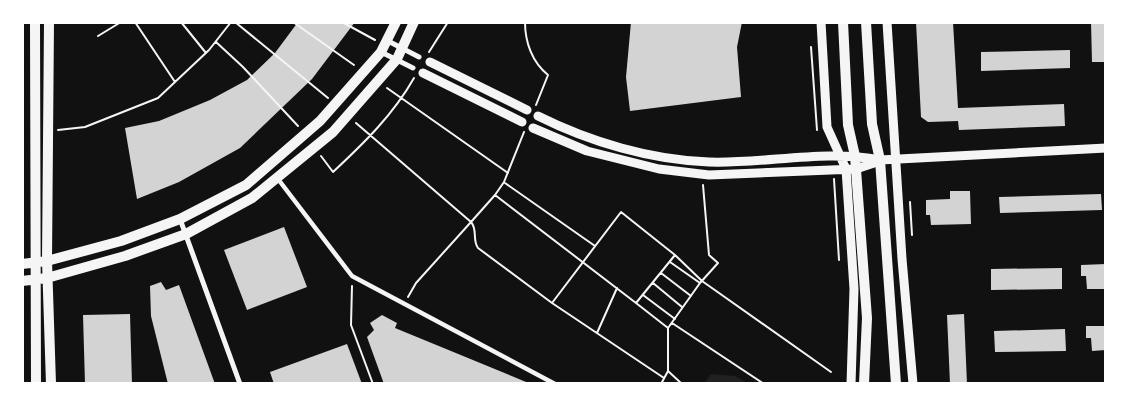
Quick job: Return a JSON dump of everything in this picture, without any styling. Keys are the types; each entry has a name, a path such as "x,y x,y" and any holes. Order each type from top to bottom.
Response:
{"main road":[{"path":"36,22 34,263 36,384"},
{"path":"49,22 47,278 50,384"},
{"path":"22,264 47,261 121,241 180,219 246,185 320,121 381,52 396,22"},
{"path":"22,281 47,278 126,256 186,234 252,198 333,132 397,60 414,22"},
{"path":"843,22 848,125 856,156 851,169 867,318 864,384"},
{"path":"866,22 872,124 880,160 896,384"}],"street":[{"path":"821,22 827,127 840,156 851,169 854,289 851,384"},
{"path":"887,22 902,260 913,384"},
{"path":"388,41 527,110"},
{"path":"381,52 413,68"},
{"path":"420,74 522,122"},
{"path":"538,116 591,139 661,156 710,162 840,156 896,160 1106,148"},
{"path":"533,128 587,152 660,170 702,174 851,169 880,160"},
{"path":"277,178 352,276 555,384"},
{"path":"180,219 240,384"}],"path":[{"path":"98,36 121,22"},
{"path":"135,22 175,82"},
{"path":"181,22 206,53"},
{"path":"224,22 228,26"},
{"path":"48,131 85,127 158,98 206,53 233,22 316,86"},
{"path":"293,22 343,57"},
{"path":"342,22 357,30"},
{"path":"425,59 448,22"},
{"path":"216,42 293,119"},
{"path":"333,172 371,136 420,74"},
{"path":"402,99 508,173"},
{"path":"371,136 474,225 475,242 478,248 552,303 664,378"},
{"path":"661,384 668,371 668,328 700,283 718,263 709,255 702,174"},
{"path":"834,179 839,260"},
{"path":"504,182 595,246"},
{"path":"405,304 416,283 495,195 668,328"},
{"path":"552,303 622,212 675,255 702,281 831,372"},
{"path":"634,302 636,303 644,295 675,255"},
{"path":"670,262 700,283"},
{"path":"661,273 691,296"},
{"path":"352,276 351,325 373,384"},
{"path":"653,283 683,307"},
{"path":"597,333 617,288"},
{"path":"644,295 675,319"},
{"path":"672,323 764,384"},
{"path":"668,371 682,384"}],"shaded area":[{"path":"711,374 735,376 747,383 705,383"}],"building":[{"path":"298,22 355,22 312,79 240,148 179,182 137,199 125,128 159,121 210,100 247,80 275,53"},
{"path":"631,22 742,22 737,47 741,97 630,111 626,77"},
{"path":"916,22 953,22 958,108 1064,104 1065,126 959,130 958,121 928,122 921,117"},
{"path":"1091,22 1106,22 1106,62 1092,62"},
{"path":"1070,50 1070,68 981,71 981,52"},
{"path":"950,191 970,191 971,224 931,225 930,215 926,215 926,200 950,199"},
{"path":"1101,194 1102,210 1000,213 999,197"},
{"path":"284,227 307,287 247,310 224,250"},
{"path":"1106,264 1106,289 1087,289 1086,276 1081,276 1081,265"},
{"path":"1062,268 1062,289 991,290 991,269"},
{"path":"161,282 166,290 179,285 215,384 168,384 151,316 150,286"},
{"path":"130,314 132,384 85,384 83,315"},
{"path":"964,314 967,384 950,384 947,315"},
{"path":"382,315 397,323 395,328 531,384 384,384 367,337 374,330 370,323"},
{"path":"1086,326 1106,326 1106,350 1092,351 1091,338 1086,338"},
{"path":"1065,329 1066,351 995,352 994,331"},
{"path":"347,344 362,384 274,384 270,372"}]}
